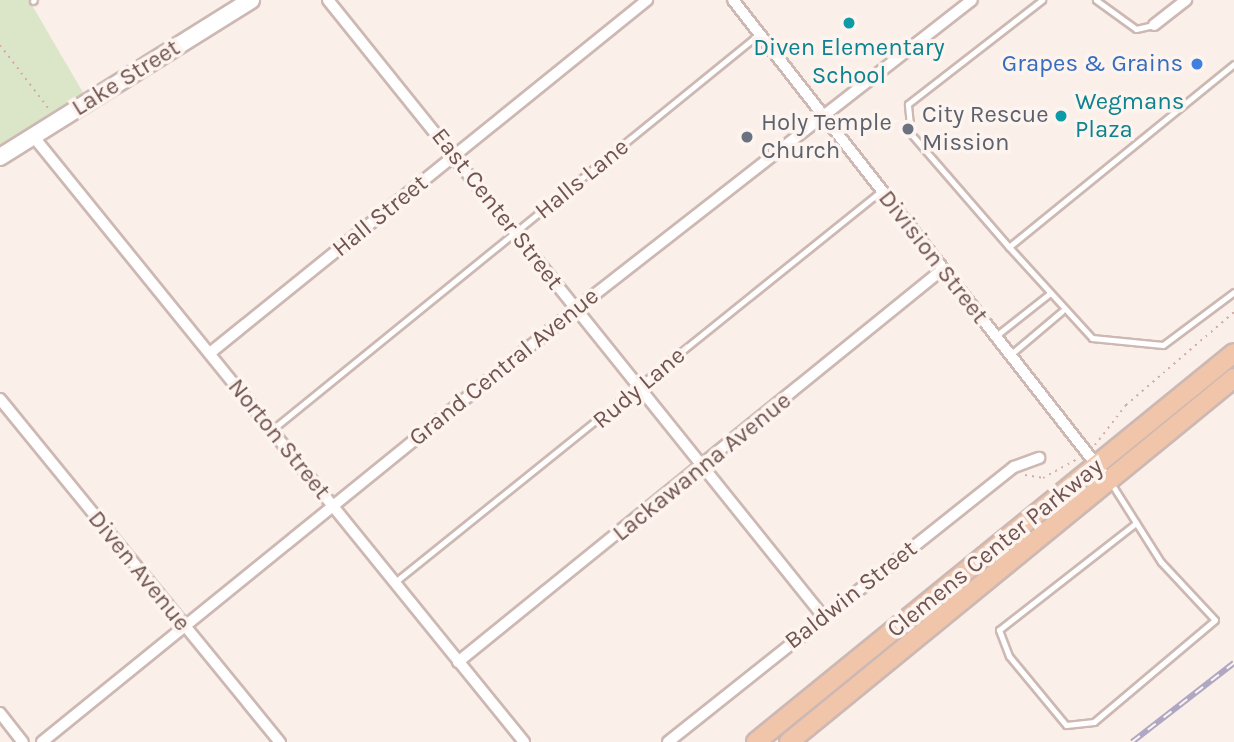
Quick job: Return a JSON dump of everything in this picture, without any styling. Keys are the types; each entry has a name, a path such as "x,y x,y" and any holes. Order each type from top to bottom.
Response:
{"main road":[{"name":"Lake Street","path":"0,157 251,0"},
{"name":"Clemens Center Parkway","path":"756,742 1094,457 1234,352"},
{"name":"Clemens Center Parkway","path":"789,742 1234,378"}],"street":[{"name":"East Center Street","path":"328,0 823,616"},
{"name":"Hall Street","path":"210,353 647,0"},
{"name":"Division Street","path":"733,0 1010,355 1094,457 1109,481"},
{"name":"Grand Central Avenue","path":"42,742 576,309 972,0"},
{"path":"1154,24 1186,0"},
{"name":"Norton Street","path":"33,136 524,742"},
{"name":"Lackawanna Avenue","path":"458,662 704,466 943,269"},
{"name":"Diven Avenue","path":"0,399 279,742"},
{"name":"Baldwin Street","path":"668,742 823,616 1014,467 1039,458"},
{"path":"0,713 23,742"}],"lane":[{"path":"1042,0 908,104 911,134 1062,311 1091,338 1163,345 1234,292"},
{"path":"1097,0 1136,29 1154,24"},
{"name":"Halls Lane","path":"273,429 759,34"},
{"path":"1009,247 1234,64"},
{"name":"Rudy Lane","path":"395,582 641,388 881,191"},
{"path":"996,336 1049,294"},
{"path":"1010,355 1062,311"},
{"path":"1109,481 1136,523 1161,562 1215,620 1094,722 1066,726 1009,656 999,630 1136,523"}],"path":[{"path":"0,45 49,109"},
{"path":"1019,474 1043,478 1094,457 1126,405 1234,312"}],"green space":[{"path":"0,0 29,0 88,101 0,152"}],"railway":[{"path":"1132,742 1234,663"}],"place":[{"name":"Diven Elementary School","path":"849,23"},
{"name":"Grapes & Grains","path":"1197,64"},
{"name":"Wegmans Plaza","path":"1061,116"},
{"name":"City Rescue Mission","path":"908,129"},
{"name":"Holy Temple Church","path":"747,137"}]}
